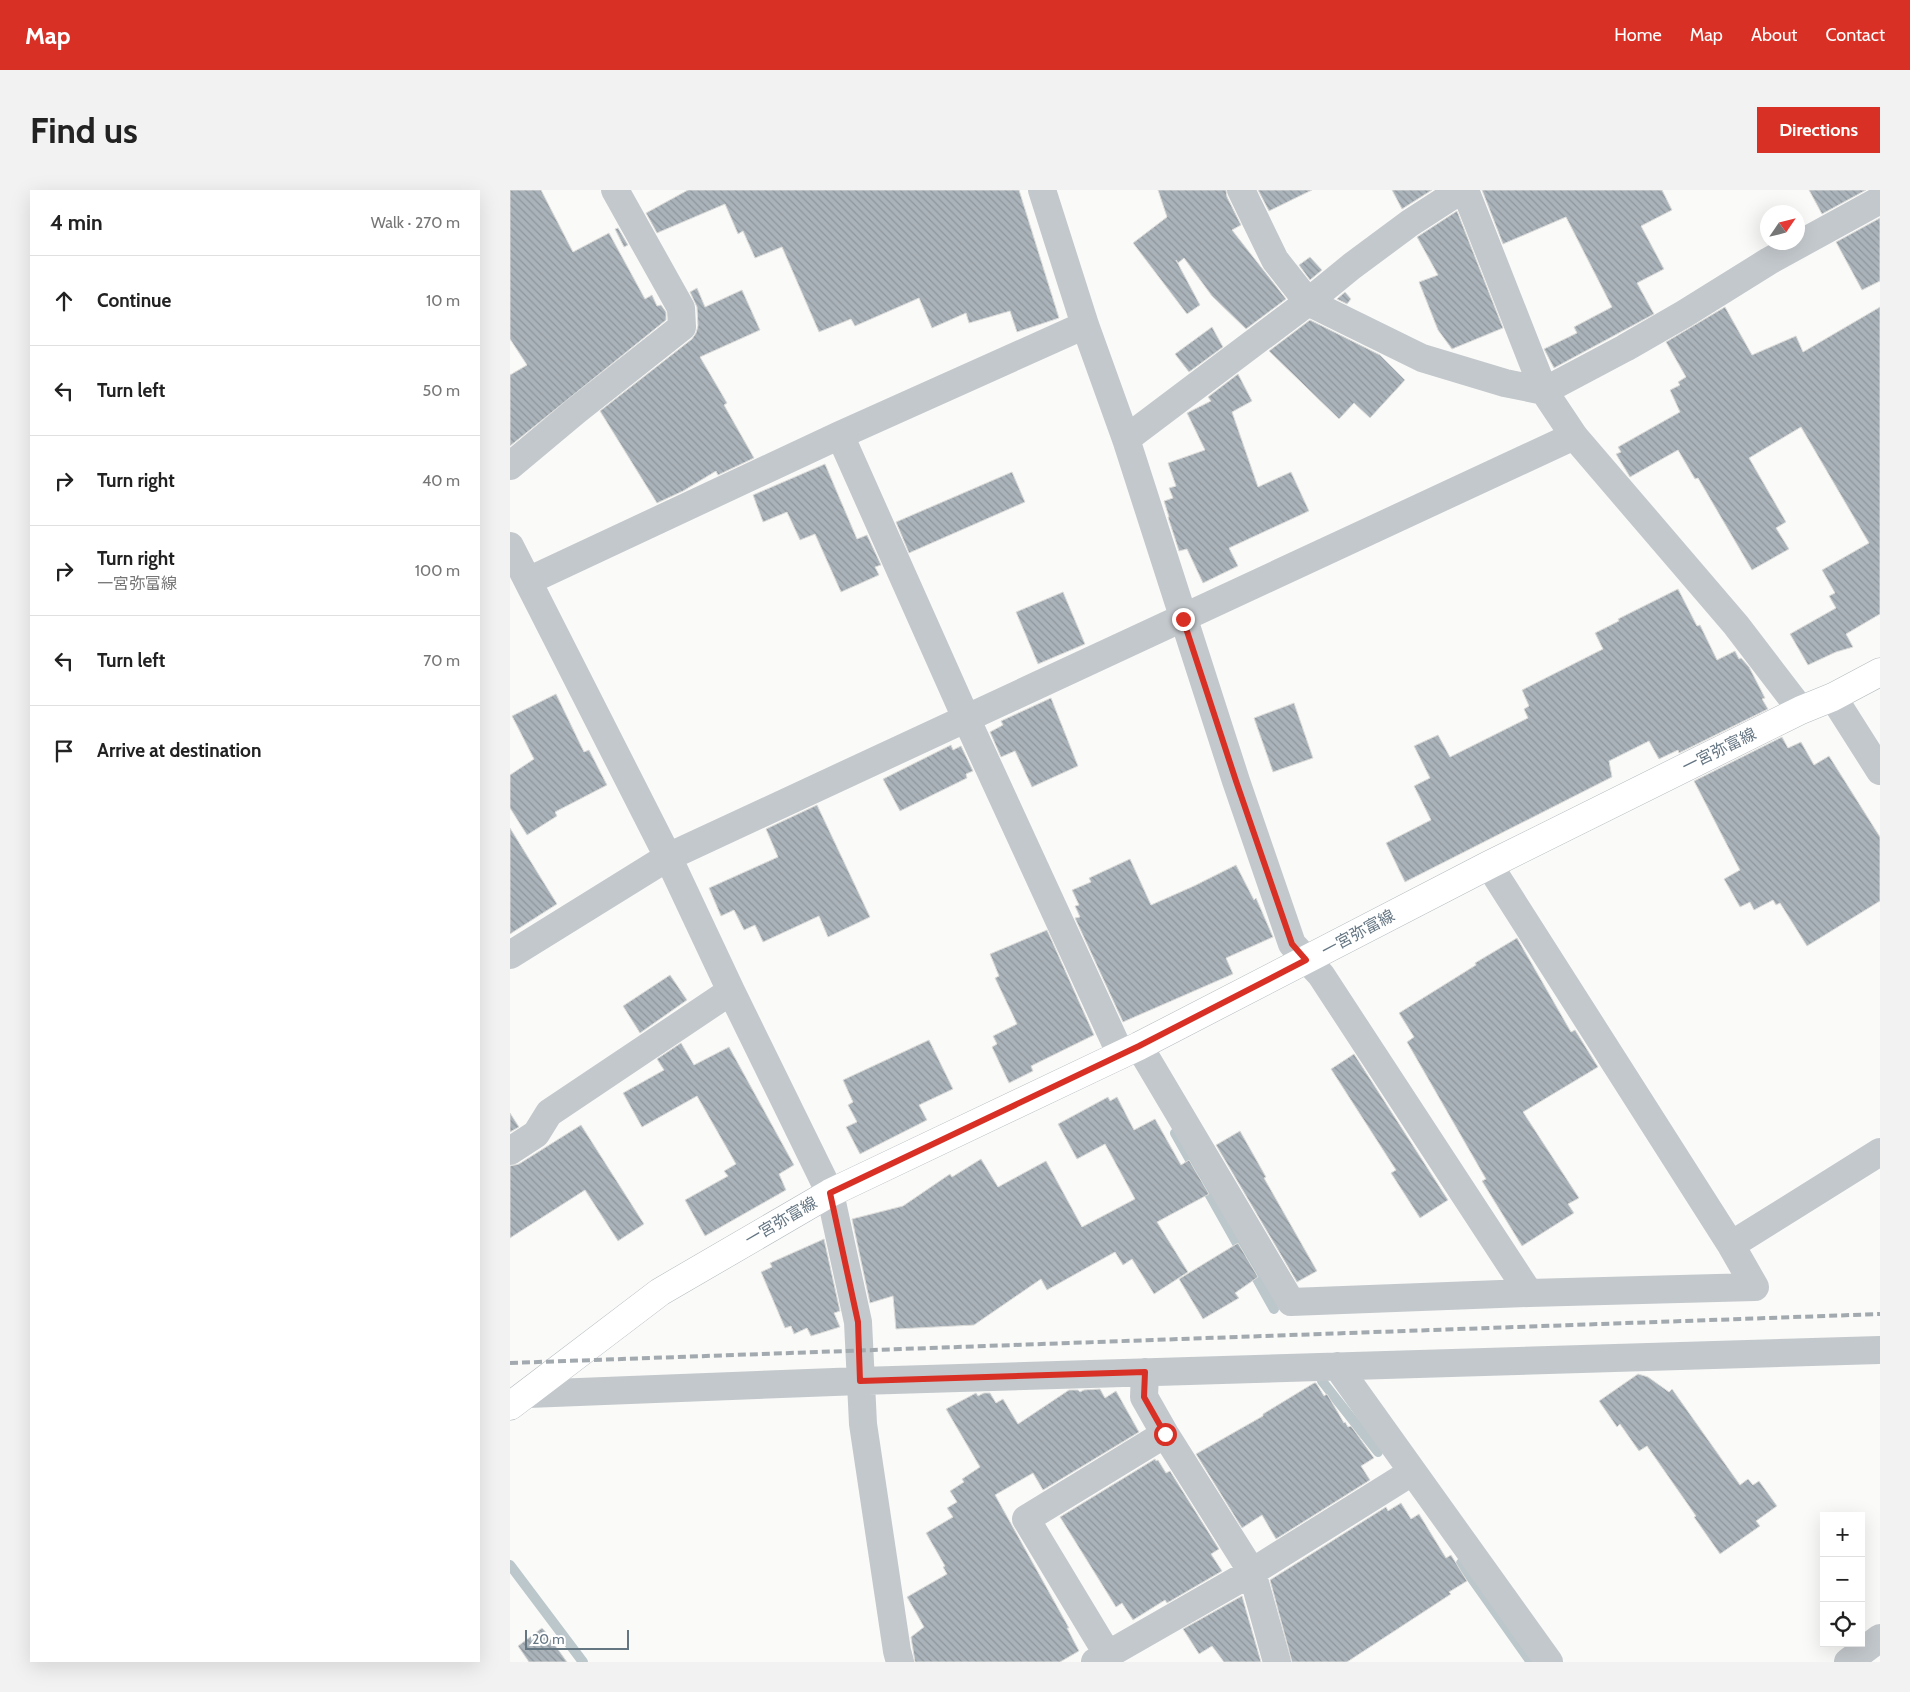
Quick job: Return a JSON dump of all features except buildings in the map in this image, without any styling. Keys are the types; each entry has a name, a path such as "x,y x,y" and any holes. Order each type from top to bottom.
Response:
{"main road":[{"name":"一宮弥富線","path":"519,1400 660,1292 830,1193 1130,1051 1489,865 1800,710 1833,697 1880,672"}],"street":[{"path":"510,466 682,327 682,308 615,190"},
{"path":"1042,190 1126,439 1236,781 1292,944 1320,975 1529,1292"},
{"path":"1241,190 1275,260 1308,302 1422,358 1505,383 1544,391 1625,348 1769,261 1880,200"},
{"path":"1126,439 1410,223 1463,190 1544,391 1574,436 1736,624 1800,710"},
{"path":"528,581 840,435 1086,325"},
{"path":"840,435 966,718 1130,1051 1291,1302 1529,1292 1755,1287 1731,1245 1489,865"},
{"path":"511,954 668,857 1574,436"},
{"path":"510,546 668,857 830,1193 858,1322 860,1381 865,1434 896,1651 900,1662"},
{"path":"1833,697 1880,771"},
{"path":"510,1151 536,1134 549,1113 732,991"},
{"path":"1731,1245 1880,1152"},
{"path":"519,1400 860,1381 1880,1350"},
{"path":"1338,1366 1549,1662"},
{"path":"1145,1372 1144,1397 1165,1434 1252,1572 1277,1662"},
{"path":"1165,1434 1026,1519 1102,1658 1252,1572 1412,1472"},
{"path":"1848,1662 1880,1638"}],"waterway":[{"path":"1175,1133 1274,1309"},
{"path":"1322,1381 1378,1452"},
{"path":"1461,1563 1531,1662"},
{"path":"510,1565 583,1662"}],"railway":[{"path":"510,1363 1880,1314"}],"route":[{"path":"1165,1434 1144,1397 1145,1372 860,1381 858,1322 830,1193 1139,1046 1306,960 1292,944 1183,619"}]}
